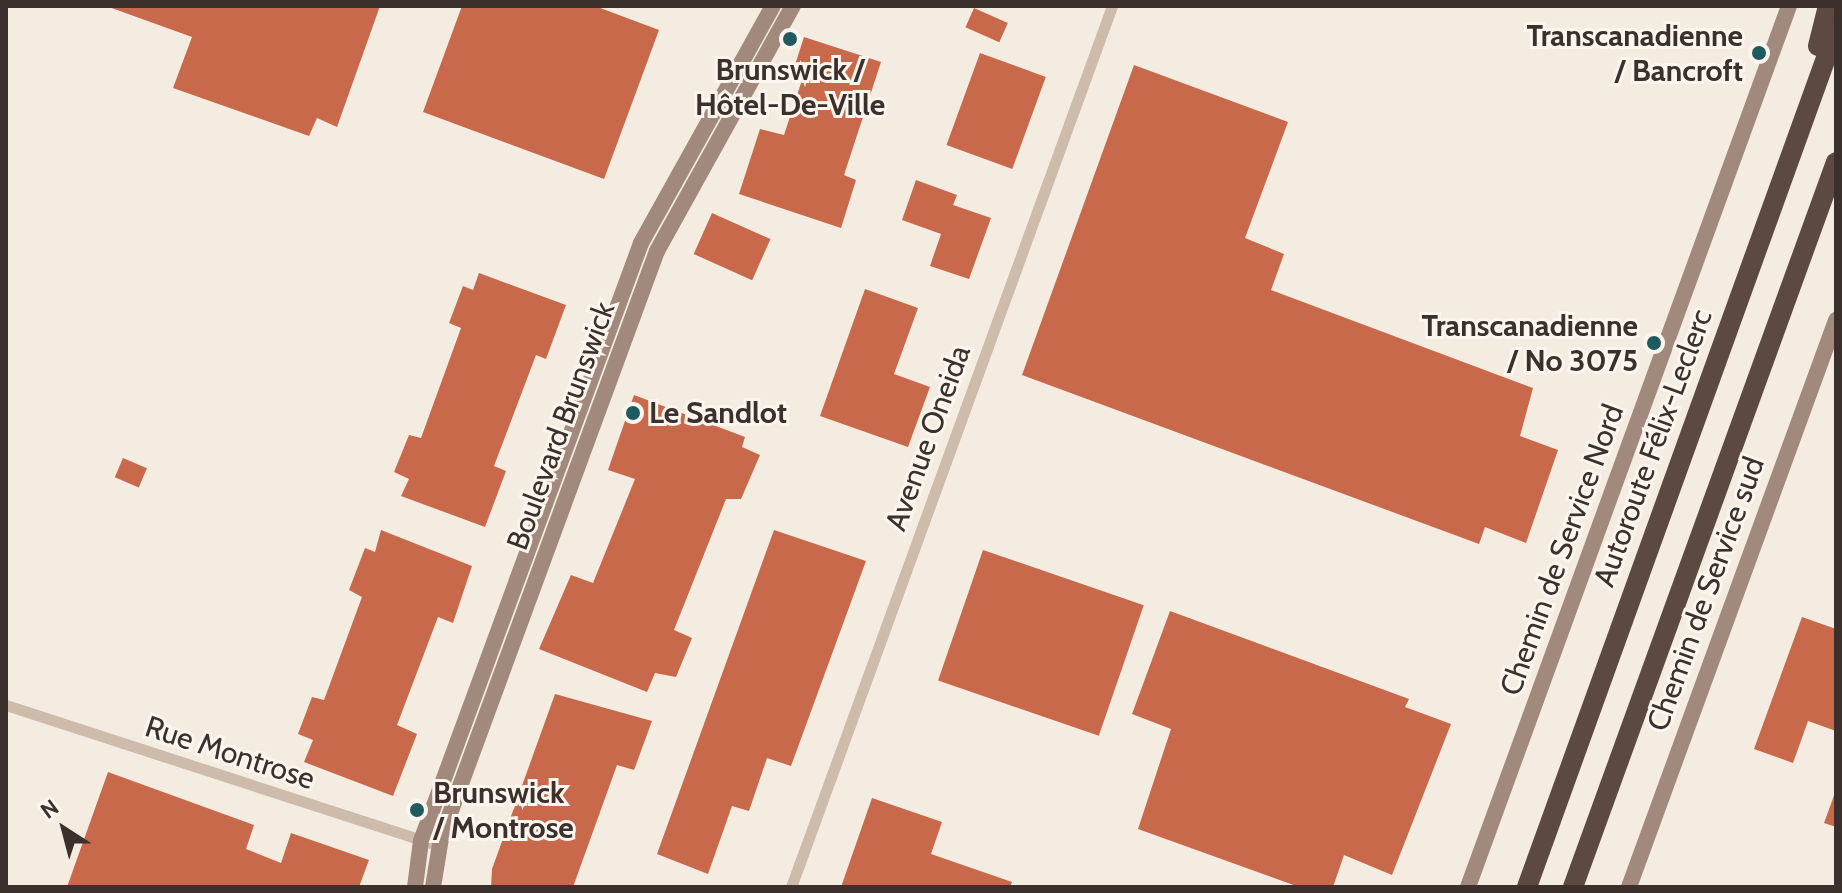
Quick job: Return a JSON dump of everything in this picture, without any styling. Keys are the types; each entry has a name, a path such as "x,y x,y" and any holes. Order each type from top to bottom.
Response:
{"highway":[{"path":"1788,162 1828,6"},
{"name":"Autoroute Félix-Leclerc","path":"1527,887 1836,30"},
{"path":"1573,887 1836,162"},
{"path":"1770,345 1836,204"}],"street":[{"path":"772,6 790,11"},
{"name":"Boulevard Brunswick","path":"415,887 421,841 641,243 772,6"},
{"name":"Avenue Oneida","path":"791,887 1112,6"},
{"name":"Chemin de Service Nord","path":"1468,887 1789,6"},
{"name":"Boulevard Brunswick","path":"433,887 439,846 657,251 790,11"},
{"name":"Chemin de Service sud","path":"1629,887 1836,320"},
{"name":"Rue Montrose","path":"6,705 439,846"}],"building":[{"path":"106,6 380,6 337,127 317,118 309,136 173,88 192,37"},
{"path":"462,6 595,6 659,30 604,179 423,112"},
{"path":"974,8 1008,23 999,42 965,27"},
{"path":"804,37 881,62 844,175 856,180 841,228 739,194 760,129 784,135 803,77 793,71"},
{"path":"980,53 1046,77 1012,169 946,145"},
{"path":"1134,65 1288,122 1245,238 1284,254 1271,290 1533,388 1520,436 1558,450 1526,543 1485,527 1479,544 1022,375"},
{"path":"916,180 957,195 953,205 991,218 969,279 930,266 941,234 902,220"},
{"path":"712,213 770,239 752,280 694,254"},
{"path":"479,273 566,305 546,359 536,355 494,466 506,471 485,527 401,496 409,479 394,472 409,435 421,438 461,328 449,323 463,286 473,290"},
{"path":"865,289 918,308 894,374 930,387 908,447 820,416"},
{"path":"634,395 745,437 742,447 760,455 741,499 726,499 674,630 692,638 676,677 655,673 647,692 539,649 571,575 593,583 635,479 608,470"},
{"path":"123,458 147,468 139,487 115,477"},
{"path":"381,530 472,566 453,623 438,617 397,725 417,734 393,796 304,762 313,740 298,734 312,697 324,700 362,597 349,590 365,548 375,552"},
{"path":"774,530 866,561 791,766 767,758 749,811 732,806 708,874 657,854"},
{"path":"983,550 1144,605 1099,736 938,680"},
{"path":"1170,611 1409,699 1405,707 1451,724 1392,875 1344,855 1333,887 1299,887 1138,829 1171,729 1132,714"},
{"path":"1802,617 1836,629 1836,731 1808,721 1793,763 1754,749"},
{"path":"555,694 652,721 634,770 617,765 573,887 491,887 492,869"},
{"path":"108,772 254,825 246,849 281,863 291,833 369,860 359,887 67,887"},
{"path":"1836,790 1836,827 1824,823"},
{"path":"872,798 942,822 931,854 1012,882 1010,887 841,887"}],"place":[{"name":"Brunswick / Hôtel-De-Ville","path":"790,39"},
{"name":"Transcanadienne / Bancroft","path":"1759,53"},
{"name":"Transcanadienne / No 3075","path":"1654,343"},
{"name":"Le Sandlot","path":"633,413"},
{"name":"Brunswick / Montrose","path":"417,810"}]}
